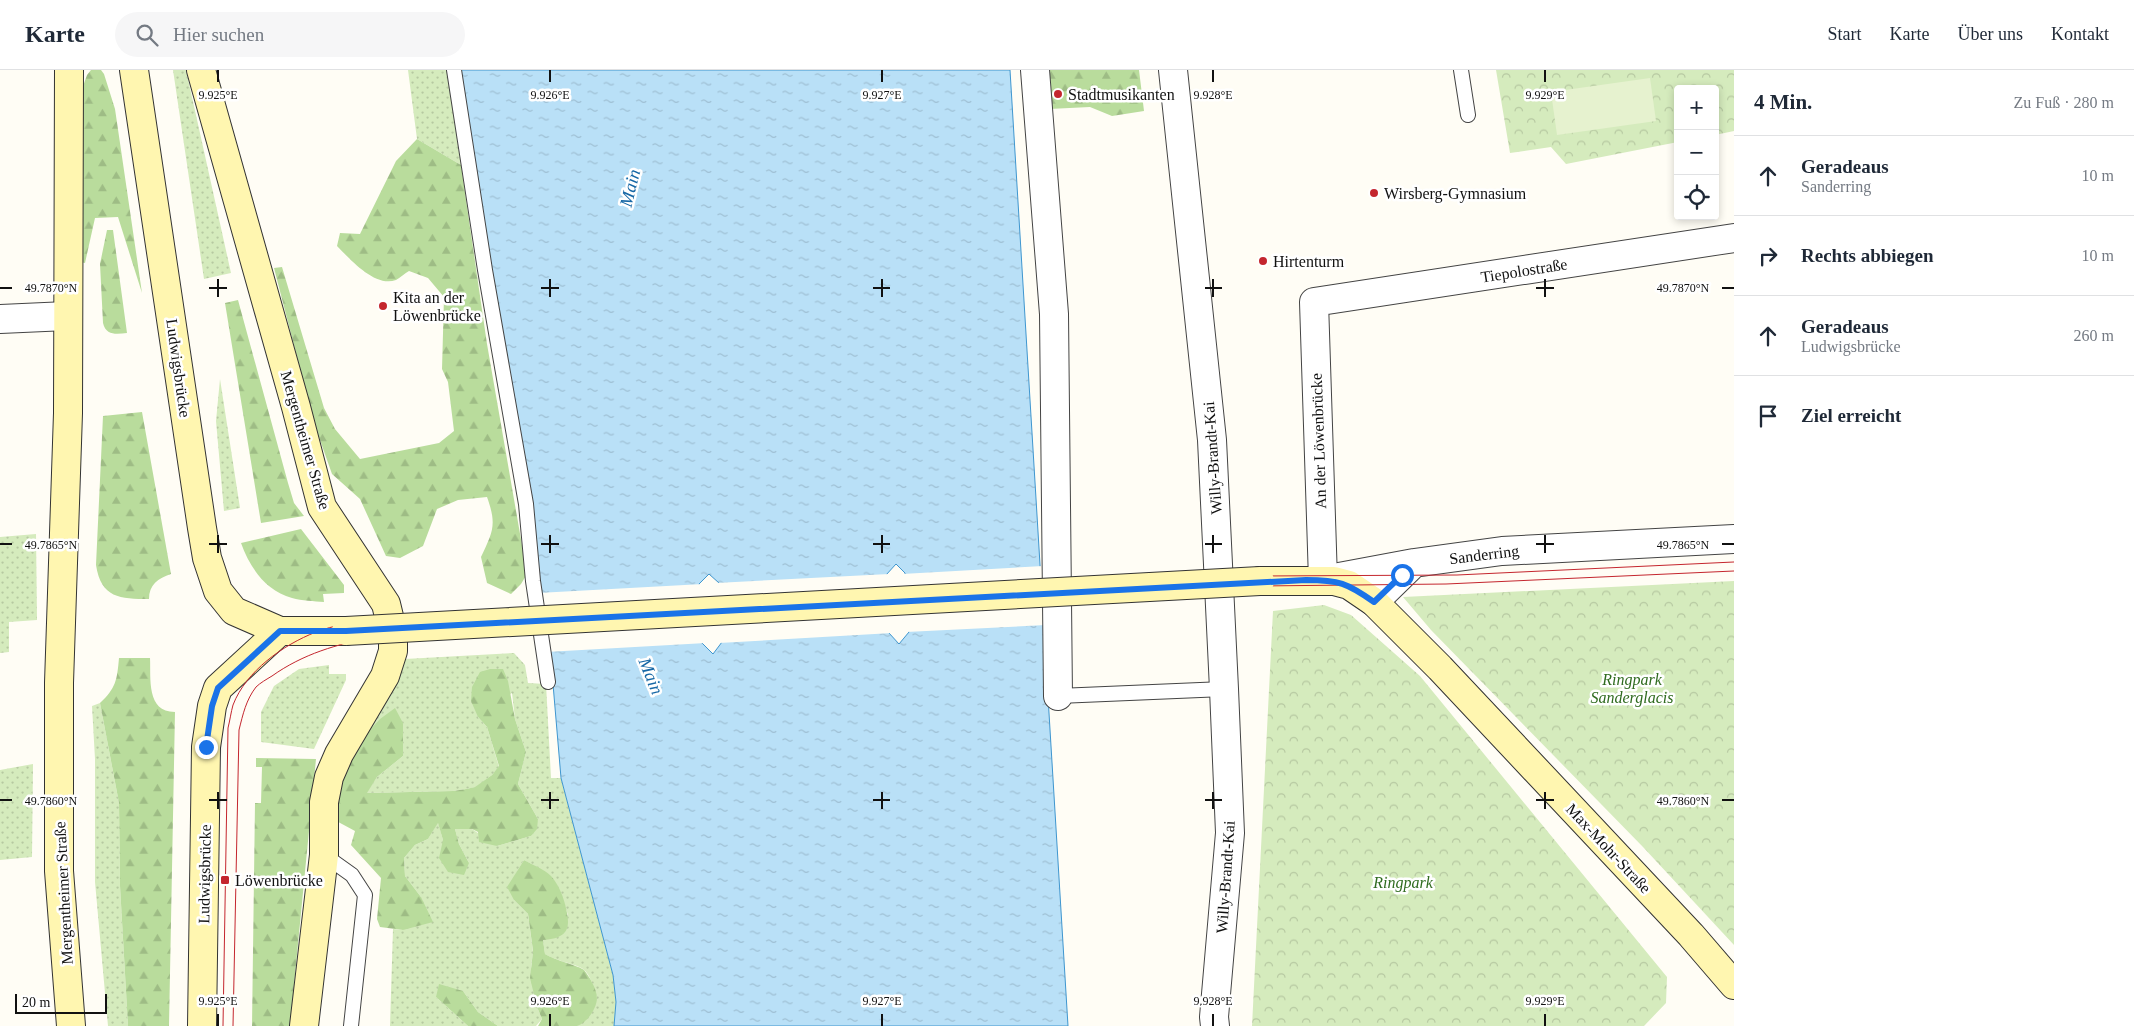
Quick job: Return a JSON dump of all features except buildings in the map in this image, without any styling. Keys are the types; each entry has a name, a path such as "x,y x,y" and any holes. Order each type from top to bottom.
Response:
{"main road":[{"name":"Mergentheimer Straße","path":"70,70 68,414 60,683 59,871 71,1026"},
{"name":"Ludwigsbrücke","path":"134,70 207,558 218,591 234,611 280,631 346,631 1260,581 1323,580 1349,585 1374,602"},
{"name":"Mergentheimer Straße","path":"201,70 294,398 322,507 386,604 393,633 393,651 385,676 340,754 329,777 324,802 324,855 304,1026"},
{"name":"Max-Mohr-Straße","path":"1374,602 1440,668 1691,935 1729,982 1734,985"},
{"name":"Ludwigsbrücke","path":"202,1026 206,753 212,706 218,688 280,631"}],"street":[{"path":"1035,70 1054,314 1058,696"},
{"name":"Willy-Brandt-Kai","path":"1173,70 1212,440 1224,689 1230,833 1214,1017 1215,1026"},
{"name":"Tiepolostraße","path":"1314,302 1734,238"},
{"name":"An der Löwenbrücke","path":"1314,302 1323,580"},
{"path":"0,319 68,316"},
{"name":"Sanderring","path":"1323,580 1414,563 1502,551 1734,539"},
{"path":"1374,602 1414,563"}],"lane":[{"path":"454,70 485,270 526,504 533,580 548,682"},
{"path":"1460,70 1468,115"},
{"path":"1058,696 1224,689"},
{"path":"324,855 352,875 365,895 350,1026"}],"green space":[{"path":"91,70 101,70 104,74 115,109 142,293 118,217 95,218 85,263 79,262 82,89"},
{"path":"173,70 186,70 231,273 204,279"},
{"path":"408,70 447,70 461,165 417,139"},
{"path":"1045,70 1139,70 1144,111 1112,116 1090,107 1049,109"},
{"path":"1496,70 1734,70 1734,131 1719,134 1719,85 1674,85 1674,143 1566,164 1551,147 1510,153"},
{"path":"1650,78 1656,121 1557,135 1551,92"},
{"path":"417,139 461,165 487,344 527,574 521,584 511,594 487,583 481,557 491,534 493,521 487,497 458,500 437,509 423,546 400,558 386,556 360,499 332,474 314,423 274,268 282,267 324,408 335,429 360,459 439,443 454,431 448,382 442,369 444,297 428,278 409,271 396,280 380,280 356,265 337,246 340,233 360,234 396,161"},
{"path":"107,230 113,230 127,333 116,334 109,332 103,323 100,264"},
{"path":"238,300 294,503 304,516 261,523 225,303"},
{"path":"220,379 240,508 224,511 216,421"},
{"path":"142,412 171,574 155,583 149,594 149,599 121,597 113,594 102,584 96,565 103,416"},
{"path":"301,529 344,585 344,593 323,594 324,602 292,598 274,590 254,570 241,543"},
{"path":"36,534 37,620 9,622 9,652 0,653 0,537"},
{"name":"Ringpark Sanderglacis","path":"1734,581 1734,945 1643,847 1431,630 1403,597"},
{"name":"Ringpark","path":"1324,605 1351,615 1420,676 1667,977 1666,1003 1644,1026 1252,1026 1273,611"},
{"path":"514,653 525,665 528,683 546,684 551,778 561,778 613,975 616,1002 614,1026 576,1026 586,1020 597,998 595,991 590,978 583,969 545,954 543,940 568,915 558,887 550,876 524,860 515,875 514,900 528,914 533,952 531,967 537,1007 542,1019 536,1026 498,1026 478,1012 463,991 436,997 468,1026 390,1026 393,929 403,930 421,897 405,876 404,858 415,845 428,839 438,822 443,840 469,863 459,844 455,829 472,829 497,846 531,836 538,819 518,784 526,752 515,719 512,693 478,717 487,727 499,767 476,787 453,791 366,793 377,777 403,756 366,734 405,659"},
{"path":"119,658 150,658 151,684 155,700 166,711 175,712 169,1026 128,1026 120,886 119,803 100,703 113,688"},
{"path":"329,665 329,674 346,674 346,680 314,749 261,742 261,712 274,686 299,669"},
{"path":"490,669 503,669 508,681 515,719 526,752 518,784 538,819 537,829 531,836 497,846 479,842 478,832 472,829 455,829 459,844 469,863 464,875 448,872 439,858 443,840 438,823 428,839 415,845 404,858 405,876 421,897 433,922 403,930 380,927 377,919 381,878 351,845 355,831 329,817 339,770 366,734 380,719 395,708 403,723 403,756 377,777 367,793 453,791 475,787 492,775 499,766 487,727 478,717 471,701 472,687 480,672"},
{"path":"100,703 119,803 120,886 128,1026 108,1026 95,882 95,759 92,706"},
{"path":"256,758 316,759 290,1026 252,1026 255,803 261,803 262,767 256,767"},
{"path":"33,764 32,857 0,860 0,770"},
{"path":"524,860 542,869 556,882 567,912 568,925 563,934 559,937 543,940 545,954 584,970 596,991 597,1002 593,1010 584,1022 577,1026 538,1026 542,1019 530,978 533,951 528,914 514,900 507,887"},
{"path":"439,984 463,991 478,1012 498,1026 468,1026 436,997"}],"water":[{"name":"Main","path":"457,70 1010,70 1068,1026 614,1026 616,1002 613,975 561,778 553,684","holes":["896,564 905,573 909,632 899,644 889,633 886,575","709,574 719,583 722,642 713,654 702,643 699,584"]}],"pier":[{"path":"1043,566 1046,625 906,632 902,574"},
{"path":"889,574 892,633 719,643 716,583"},
{"path":"703,584 706,643 546,652 538,593"}],"tram line":[{"path":"223,1026 228,728 232,708 239,693 256,670 291,644 303,637 323,630 344,624 373,620 1260,576 1457,575 1734,562"},
{"path":"233,1026 239,730 245,707 256,687 284,668 308,656 347,643 375,637 1260,586 1446,584 1734,571"}],"place":[{"name":"Stadtmusikanten","path":"1058,94"},
{"name":"Wirsberg-Gymnasium","path":"1374,193"},
{"name":"Hirtenturm","path":"1263,261"},
{"name":"Kita an der Löwenbrücke","path":"383,306"},
{"name":"Löwenbrücke","path":"225,880"}],"route":[{"path":"206,747 212,706 218,688 280,631 346,631 1288,580 1334,580 1349,585 1374,602 1402,575"}]}
